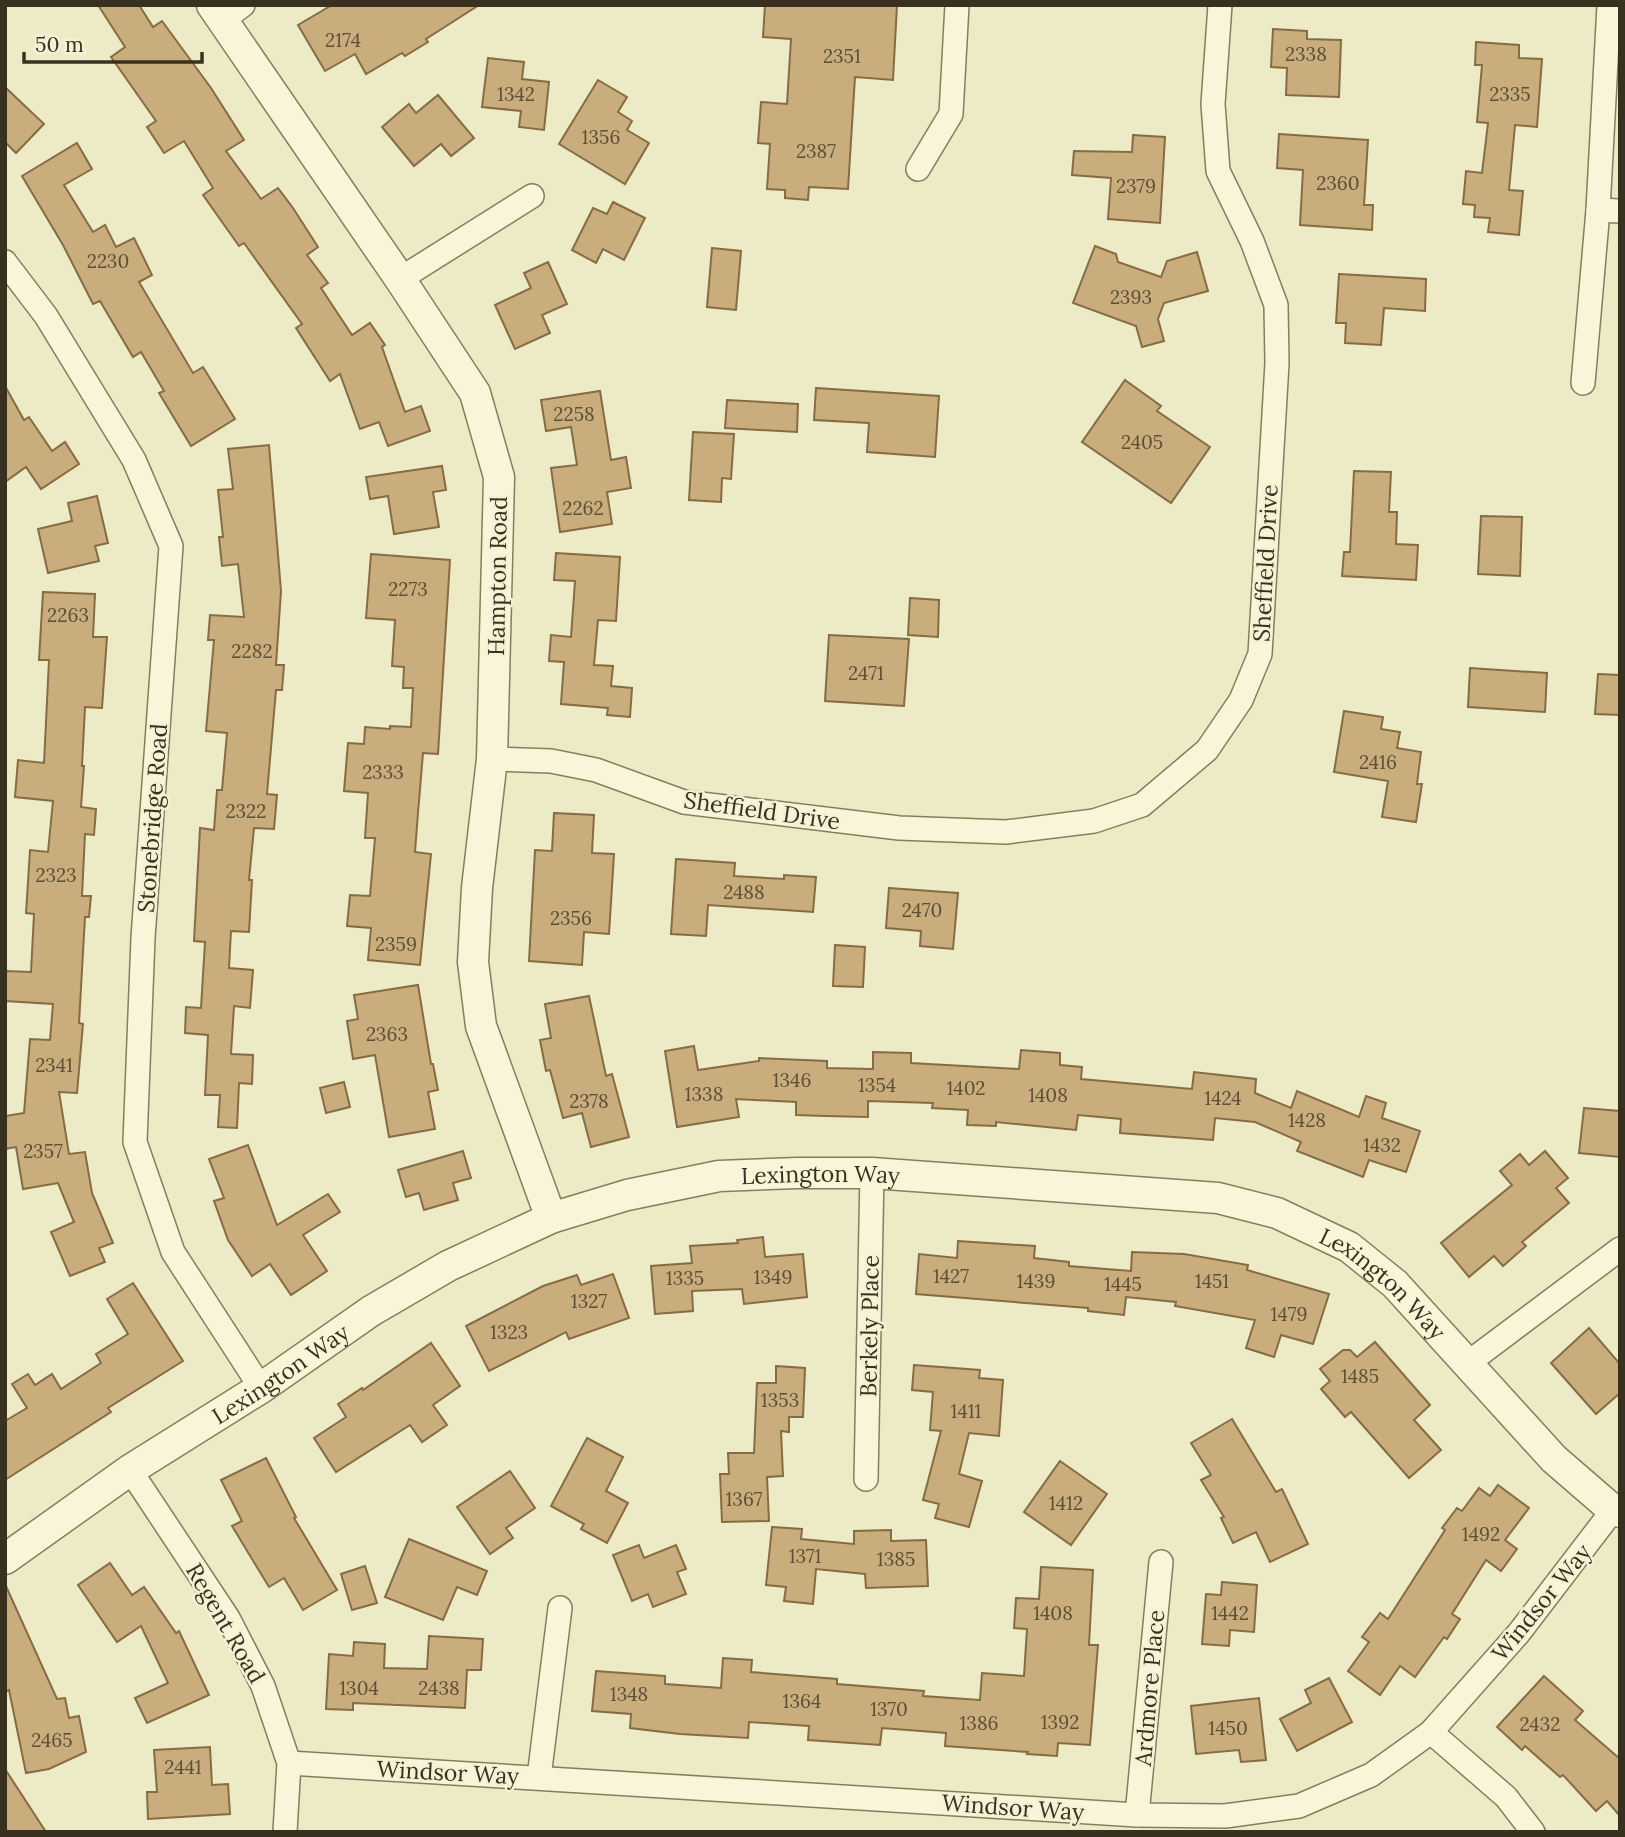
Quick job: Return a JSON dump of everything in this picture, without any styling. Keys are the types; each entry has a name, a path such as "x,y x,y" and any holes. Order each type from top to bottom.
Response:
{"street":[{"path":"919,169 951,114 957,5"},
{"name":"Sheffield Drive","path":"492,759 551,761 596,770 690,803 899,828 1006,832 1094,821 1142,805 1207,750 1241,700 1260,654 1277,363 1276,304 1252,241 1218,171 1213,104 1220,5"},
{"path":"1583,383 1609,211 1609,5"},
{"name":"Hampton Road","path":"226,10 475,393 499,477 492,759 477,888 473,962 481,1026 551,1218"},
{"path":"400,279 531,196"},
{"name":"Stonebridge Road","path":"5,262 46,317 134,460 171,546 144,938 135,1142 173,1252 261,1388"},
{"name":"Lexington Way","path":"5,1559 131,1470 261,1388 371,1311 448,1266 551,1218 627,1195 719,1176 872,1173 1218,1198 1277,1213 1349,1247 1395,1284 1554,1459 1616,1511"},
{"name":"Berkely Place","path":"866,1479 872,1173"},
{"path":"1468,1363 1620,1249"},
{"name":"Regent Road","path":"131,1470 228,1618 263,1686 289,1763 285,1832"},
{"name":"Windsor Way","path":"289,1763 1138,1815 1225,1816 1299,1806 1371,1775 1432,1732 1518,1634 1616,1511"},
{"name":"Ardmore Place","path":"1138,1815 1161,1562"},
{"path":"539,1777 559,1608"},
{"path":"1432,1732 1506,1797 1533,1832"}],"building":[{"path":"98,5 139,5 153,27 162,21 211,88 244,140 226,151 261,199 278,188 293,208 318,247 307,255 328,283 321,288 352,335 370,323 385,345 382,347 405,412 421,406 430,431 388,446 379,422 360,429 340,374 330,381 296,328 302,324 244,243 239,246 203,195 213,188 184,141 164,153 147,127 156,121 111,57 125,47"},
{"path":"332,5 479,5 426,39 428,42 405,56 402,53 366,74 355,54 325,71 298,25"},
{"path":"765,5 897,5 893,80 855,77 848,189 809,187 808,200 785,198 785,190 767,189 770,144 758,143 761,102 787,104 791,39 763,37"},
{"path":"1273,29 1307,31 1307,39 1341,40 1339,97 1286,95 1287,68 1271,67"},
{"path":"1476,42 1519,45 1519,58 1542,59 1537,127 1515,125 1509,190 1523,191 1519,235 1488,232 1490,218 1474,217 1475,205 1463,204 1466,171 1482,173 1488,123 1477,122 1482,65 1475,65"},
{"path":"488,58 524,62 522,79 549,82 544,130 519,127 521,111 482,107"},
{"path":"598,80 627,97 618,112 632,121 627,130 649,143 625,184 559,144"},
{"path":"5,87 44,124 16,153 5,142"},
{"path":"438,95 474,138 451,156 441,144 414,166 382,127 409,104 416,113"},
{"path":"1279,134 1368,140 1364,205 1373,205 1372,230 1300,225 1303,170 1277,168"},
{"path":"1133,135 1165,137 1160,223 1108,219 1111,178 1072,175 1074,151 1132,152"},
{"path":"77,143 92,169 64,185 93,232 105,225 116,247 134,238 152,275 139,282 193,373 203,367 235,419 191,446 159,393 164,391 141,352 133,357 100,301 93,304 63,245 22,176"},
{"path":"613,202 645,218 624,260 603,249 596,263 572,250 593,208 607,214"},
{"path":"1095,246 1116,254 1118,262 1161,277 1167,261 1197,252 1208,291 1164,303 1158,319 1164,341 1142,347 1136,326 1073,303"},
{"path":"712,248 741,251 736,310 707,307"},
{"path":"548,262 567,304 542,315 550,333 515,349 495,305 531,288 524,273"},
{"path":"1339,274 1426,279 1425,311 1384,308 1381,345 1345,343 1346,323 1336,323"},
{"path":"1125,380 1161,406 1157,411 1210,447 1171,503 1082,442"},
{"path":"5,386 24,420 29,417 52,451 65,442 79,464 41,489 26,467 5,482"},
{"path":"816,388 939,396 935,457 867,452 869,423 814,420"},
{"path":"600,391 611,460 626,457 631,488 607,492 612,524 560,532 551,468 577,465 571,427 546,431 541,400"},
{"path":"727,400 798,404 797,432 725,428"},
{"path":"693,432 734,434 731,479 722,478 721,502 689,500"},
{"path":"269,445 281,591 276,665 284,665 282,690 276,690 267,794 277,795 274,829 254,828 249,880 252,880 249,932 231,931 229,968 253,970 250,1008 234,1006 231,1054 253,1055 252,1084 239,1083 237,1128 218,1127 220,1095 205,1095 208,1035 185,1033 186,1007 201,1008 205,942 194,941 200,828 214,830 217,790 222,790 227,733 206,731 214,640 208,640 210,615 244,617 238,564 222,566 219,537 223,537 218,490 233,489 228,449"},
{"path":"442,466 446,490 433,492 439,527 394,534 388,496 370,499 366,477"},
{"path":"1354,471 1391,472 1389,512 1397,512 1396,544 1418,545 1416,580 1342,576 1344,552 1350,552"},
{"path":"97,496 108,543 95,546 99,561 48,573 38,529 72,521 68,503"},
{"path":"1481,516 1522,517 1520,576 1478,574"},
{"path":"556,553 620,557 616,621 598,620 594,665 613,666 611,686 632,688 630,717 607,715 608,708 561,704 564,662 549,661 551,635 571,637 575,581 554,580"},
{"path":"371,554 450,560 438,754 423,753 415,852 431,854 420,965 368,960 371,928 347,926 350,895 370,896 375,838 365,838 368,793 344,791 348,743 364,744 365,727 411,727 413,688 403,688 404,667 392,666 395,620 366,618"},
{"path":"43,592 95,594 93,637 107,637 102,708 85,707 81,807 96,809 94,835 85,834 82,896 91,896 89,917 85,917 79,1023 83,1024 77,1093 59,1092 69,1154 85,1152 92,1193 113,1243 99,1248 105,1262 70,1276 51,1232 74,1222 58,1183 23,1189 16,1147 5,1149 5,1116 24,1113 30,1039 50,1040 53,1004 5,1001 6,971 31,972 34,914 26,913 30,850 48,852 53,801 15,797 18,760 44,763 49,660 39,660"},
{"path":"910,598 939,600 938,637 908,635"},
{"path":"829,635 909,639 904,706 825,701"},
{"path":"1470,668 1547,673 1545,712 1468,707"},
{"path":"1598,674 1620,675 1620,715 1595,714"},
{"path":"1344,711 1383,717 1381,729 1400,732 1397,748 1421,752 1417,784 1422,784 1416,822 1382,817 1388,781 1334,772"},
{"path":"554,813 594,815 592,853 614,854 609,934 584,932 582,965 529,961 535,850 552,851"},
{"path":"676,859 735,863 734,876 784,879 784,875 816,877 813,912 708,905 706,936 671,934"},
{"path":"889,888 958,893 953,949 920,946 921,931 886,928"},
{"path":"835,945 865,947 863,987 833,986"},
{"path":"418,985 438,1090 428,1092 435,1129 389,1137 375,1055 353,1059 347,1021 358,1019 354,995"},
{"path":"589,996 606,1076 612,1074 629,1137 591,1147 582,1113 563,1118 550,1070 546,1071 540,1040 551,1038 545,1004"},
{"path":"694,1046 698,1070 759,1061 759,1058 827,1061 827,1068 873,1069 873,1052 911,1053 911,1063 1019,1069 1021,1050 1060,1053 1060,1065 1082,1067 1081,1079 1192,1089 1194,1072 1256,1079 1255,1093 1291,1108 1297,1091 1359,1117 1366,1096 1386,1103 1382,1118 1420,1131 1406,1172 1369,1160 1363,1177 1297,1151 1301,1142 1255,1122 1215,1118 1213,1140 1120,1133 1121,1119 1078,1115 1076,1130 996,1122 996,1126 967,1125 968,1110 932,1108 933,1103 868,1101 868,1117 796,1115 796,1102 736,1099 739,1117 677,1127 665,1051"},
{"path":"344,1082 350,1107 326,1113 320,1088"},
{"path":"1584,1108 1620,1111 1620,1157 1579,1153"},
{"path":"248,1145 277,1225 328,1194 340,1212 303,1235 327,1271 291,1295 270,1264 252,1276 228,1240 214,1201 224,1198 209,1159"},
{"path":"463,1151 471,1178 453,1183 458,1200 424,1210 419,1193 406,1197 398,1170"},
{"path":"1545,1151 1568,1178 1556,1188 1569,1203 1522,1242 1526,1246 1503,1266 1494,1256 1469,1277 1441,1243 1512,1185 1500,1171 1520,1154 1529,1165"},
{"path":"763,1237 765,1257 803,1254 807,1297 744,1304 742,1289 692,1291 693,1311 655,1314 651,1266 692,1263 690,1246 738,1243 737,1240"},
{"path":"958,1241 1035,1246 1034,1258 1069,1262 1069,1266 1131,1271 1132,1252 1184,1254 1248,1265 1247,1270 1329,1294 1313,1344 1281,1335 1274,1357 1246,1348 1255,1320 1175,1306 1176,1302 1126,1297 1124,1315 1088,1311 1088,1308 916,1294 919,1254 957,1258"},
{"path":"613,1274 629,1318 569,1339 566,1332 489,1371 466,1326 543,1286 577,1275 581,1285"},
{"path":"133,1283 183,1361 108,1408 111,1412 5,1480 5,1421 27,1408 12,1384 28,1374 35,1385 52,1374 61,1389 101,1363 96,1354 128,1334 107,1299"},
{"path":"1589,1328 1620,1364 1620,1393 1596,1414 1551,1363"},
{"path":"1375,1342 1430,1405 1414,1420 1441,1450 1409,1478 1351,1412 1345,1417 1321,1389 1330,1381 1320,1369 1343,1350 1350,1350 1357,1357"},
{"path":"431,1343 460,1386 433,1405 447,1425 422,1442 410,1425 336,1472 314,1438 346,1417 338,1404"},
{"path":"914,1365 980,1370 979,1378 1003,1380 999,1436 969,1433 959,1474 982,1481 969,1527 935,1518 939,1504 923,1500 941,1431 930,1430 933,1392 912,1390"},
{"path":"776,1366 805,1368 803,1417 789,1417 789,1432 781,1431 783,1476 767,1477 769,1521 722,1522 720,1474 729,1474 728,1453 754,1453 757,1383 776,1383"},
{"path":"1232,1419 1276,1492 1282,1489 1308,1544 1270,1562 1256,1532 1233,1543 1221,1518 1224,1517 1201,1480 1211,1475 1191,1443"},
{"path":"587,1438 623,1457 606,1491 628,1503 607,1543 581,1529 584,1524 551,1506"},
{"path":"266,1458 296,1517 294,1518 337,1590 303,1610 284,1578 269,1587 232,1526 242,1521 221,1480"},
{"path":"1060,1461 1107,1494 1071,1545 1024,1512"},
{"path":"510,1471 535,1508 506,1528 513,1538 490,1554 457,1507"},
{"path":"1498,1485 1529,1508 1505,1540 1517,1549 1501,1571 1486,1560 1452,1614 1460,1619 1447,1639 1444,1637 1415,1677 1400,1666 1380,1695 1348,1671 1369,1642 1362,1637 1380,1613 1388,1619 1445,1530 1442,1528 1457,1508 1462,1511 1479,1488 1490,1496"},
{"path":"772,1527 802,1529 801,1539 854,1544 854,1531 891,1530 891,1541 926,1540 928,1586 866,1588 865,1574 816,1569 813,1604 784,1601 786,1587 766,1585"},
{"path":"409,1539 487,1571 477,1595 457,1587 443,1620 385,1597"},
{"path":"639,1545 644,1558 676,1545 686,1569 677,1572 686,1594 653,1607 648,1594 632,1601 613,1555"},
{"path":"110,1563 132,1595 144,1587 176,1633 179,1631 209,1695 147,1723 135,1698 168,1683 141,1626 117,1642 78,1585"},
{"path":"365,1566 377,1603 352,1610 341,1574"},
{"path":"1041,1567 1093,1570 1089,1645 1098,1645 1090,1745 1058,1743 1057,1756 945,1746 946,1733 882,1728 880,1745 808,1740 809,1726 749,1722 748,1738 680,1734 630,1728 631,1714 592,1711 596,1671 665,1676 665,1684 721,1688 723,1658 752,1660 751,1672 837,1679 837,1684 924,1691 923,1696 980,1700 982,1673 1024,1676 1027,1629 1014,1628 1016,1598 1039,1599"},
{"path":"1222,1582 1257,1585 1254,1632 1230,1630 1229,1646 1202,1644 1206,1594 1221,1595"},
{"path":"5,1584 57,1699 65,1698 69,1718 79,1716 86,1752 49,1769 26,1773 9,1690 5,1692"},
{"path":"429,1636 483,1639 481,1670 467,1670 465,1708 353,1703 353,1710 326,1709 329,1654 353,1656 354,1642 385,1644 384,1668 427,1669"},
{"path":"1544,1676 1583,1711 1575,1720 1620,1759 1620,1816 1607,1801 1596,1811 1563,1775 1560,1777 1525,1746 1522,1750 1497,1727"},
{"path":"1329,1678 1352,1722 1297,1751 1280,1719 1311,1703 1305,1690"},
{"path":"1259,1698 1266,1760 1241,1762 1239,1750 1196,1754 1191,1706"},
{"path":"210,1747 212,1785 228,1784 230,1814 148,1819 147,1792 157,1792 154,1750"},
{"path":"5,1769 46,1832 5,1832"}]}
